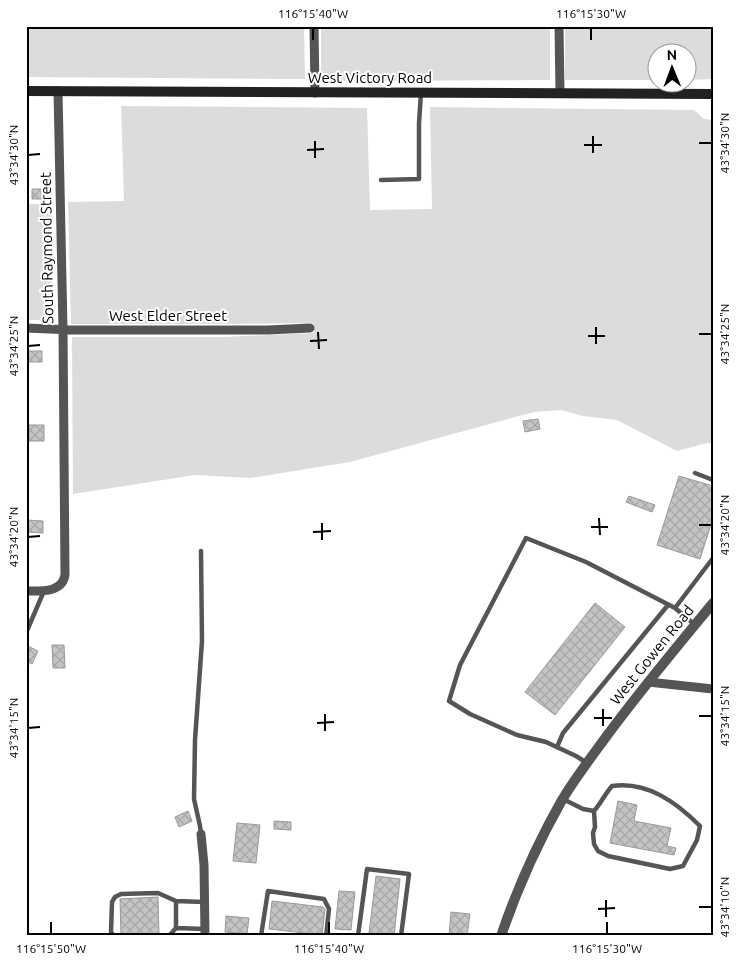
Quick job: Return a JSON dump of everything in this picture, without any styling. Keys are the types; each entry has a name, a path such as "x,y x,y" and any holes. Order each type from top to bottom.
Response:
{"main road":[{"name":"West Victory Road","path":"26,91 713,94"}],"street":[{"path":"314,26 315,93"},
{"path":"559,26 560,94"},
{"name":"South Raymond Street","path":"44,591 55,589 61,584 66,574 58,91"},
{"name":"West Elder Street","path":"26,328 268,330 310,328"},
{"path":"26,591 44,591"},
{"name":"West Gowen Road","path":"500,936 512,902 532,858 563,799 631,703 713,603"},
{"path":"648,682 713,689"},
{"path":"201,834 204,865 205,932"}],"lane":[{"path":"380,180 419,179 418,123 421,93"},
{"path":"695,473 713,480"},
{"path":"587,763 546,742 517,736 470,714 449,701 460,665 526,538 586,562 675,608 695,625"},
{"path":"201,551 202,641 195,740 194,799 201,834"},
{"path":"675,608 713,558"},
{"path":"26,632 44,591"},
{"path":"556,747 563,733 668,605"},
{"path":"622,784 648,789 668,799 700,826 697,840 683,866 670,869 608,856 598,851 594,844 594,811 612,786 622,784"},
{"path":"563,799 583,809 594,811"},
{"path":"358,936 367,869 409,874 401,936"},
{"path":"261,936 268,891 324,898 329,909 326,936"},
{"path":"114,936 111,932 112,902 115,897 121,894 158,893 176,901 204,902"},
{"path":"169,936 176,928 176,901"},
{"path":"176,928 205,932"}],"shaded area":[{"path":"26,26 304,26 305,79 26,77"},
{"path":"321,26 550,26 550,80 321,81"},
{"path":"565,26 713,26 713,79 696,80 696,42 646,42 646,80 565,80"},
{"path":"121,106 367,108 370,210 432,209 430,107 694,110 704,119 713,120 713,444 707,443 677,451 617,420 583,416 561,410 534,412 350,462 251,478 195,475 73,494 72,337 224,337 314,333 313,323 71,324 68,202 124,201"},
{"path":"26,204 52,204 52,320 26,320"}],"building":[{"path":"32,189 45,189 45,199 32,199"},
{"path":"26,351 42,351 42,362 26,362"},
{"path":"538,419 540,429 525,432 523,421"},
{"path":"29,425 44,425 44,441 29,441"},
{"path":"679,476 713,486 713,518 700,559 657,545"},
{"path":"629,496 655,505 652,512 626,502"},
{"path":"26,520 43,521 43,533 26,532"},
{"path":"595,603 625,627 555,715 525,692"},
{"path":"26,645 38,651 32,664 26,661"},
{"path":"52,645 64,645 65,668 53,668"},
{"path":"618,801 637,805 634,821 671,828 667,846 676,848 674,855 610,843"},
{"path":"188,811 192,821 179,827 175,817"},
{"path":"274,821 291,822 291,830 274,829"},
{"path":"237,823 260,825 256,863 233,861"},
{"path":"376,876 400,879 394,936 369,933"},
{"path":"339,891 355,892 351,930 335,929"},
{"path":"158,897 159,936 121,936 120,899"},
{"path":"272,901 323,907 325,909 322,935 269,929"},
{"path":"451,912 470,914 467,936 449,936"},
{"path":"226,916 249,918 247,934 225,932"}]}
